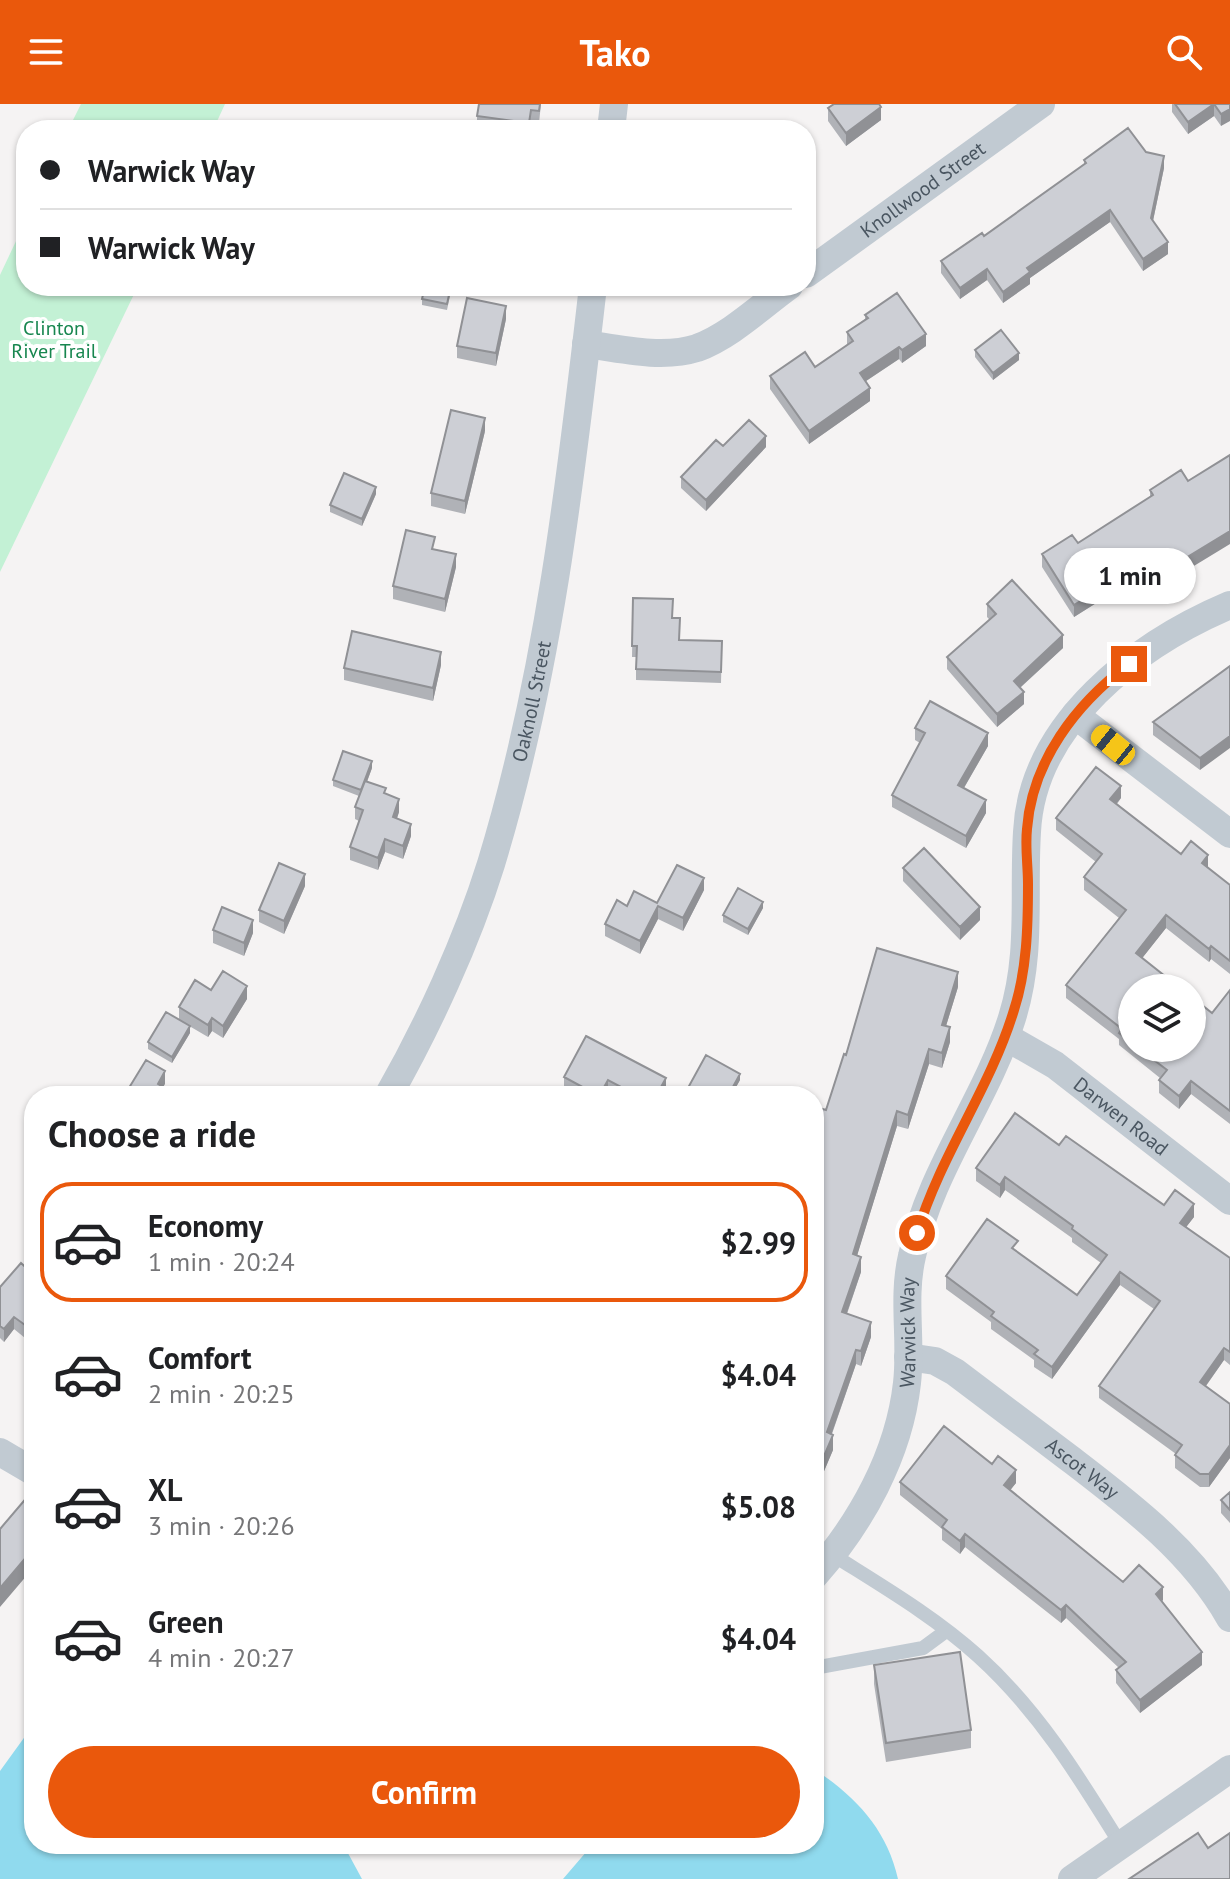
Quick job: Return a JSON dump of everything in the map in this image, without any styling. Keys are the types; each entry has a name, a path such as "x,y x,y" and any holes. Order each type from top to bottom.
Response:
{"street":[{"name":"Knollwood Street","path":"816,267 1041,104"},
{"name":"Oaknoll Street","path":"393,1086 459,950 490,865 506,807 552,594 592,296"},
{"path":"586,344 655,352 677,352 697,347 723,334 775,296"},
{"name":"Warwick Way","path":"824,1565 874,1488 889,1451 902,1405 908,1357 909,1275 926,1205 991,1075 1016,1005 1027,937 1030,804 1051,748 1075,715 1113,676 1173,632 1230,605"},
{"path":"1075,715 1230,834"},
{"name":"Darwen Road","path":"1006,1037 1055,1065 1230,1201"},
{"name":"Ascot Way","path":"908,1357 935,1361 955,1372 1131,1506 1192,1565 1230,1618"},
{"path":"0,1452 24,1466"},
{"path":"1072,1879 1230,1769"}],"lane":[{"path":"833,1555 978,1656 1037,1720 1072,1766 1121,1845"},
{"path":"824,1666 923,1648 946,1631"}],"green space":[{"path":"81,104 225,104 218,120 73,120"},
{"name":"Clinton River Trail","path":"16,241 16,296 133,296 0,572 0,275"}],"water":[{"path":"24,1738 24,1854 348,1854 362,1879 0,1879 0,1771"},
{"path":"824,1777 867,1815 886,1845 898,1879 563,1879 584,1854 824,1854"}],"building":[{"path":"479,104 540,104 539,111 531,110 529,120 477,116"},
{"path":"834,104 879,104 881,107 846,133 828,108"},
{"path":"1175,104 1214,104 1188,122"},
{"path":"1214,104 1230,104 1230,109 1221,114"},
{"path":"1128,128 1146,152 1164,156 1151,218 1168,242 1143,259 1110,210 1027,268 1030,272 1003,292 987,269 960,288 941,261 982,233 984,236 1086,163 1084,160"},
{"path":"897,293 926,334 902,350 899,347 860,373 870,388 809,431 770,376 805,352 815,367 853,341 847,332"},
{"path":"423,296 449,296 447,304 422,299"},
{"path":"467,298 506,306 496,353 457,346"},
{"path":"1001,330 1019,353 993,373 975,350"},
{"path":"451,410 485,418 465,501 431,493"},
{"path":"749,420 766,436 706,500 681,477 716,440 723,446"},
{"path":"1230,455 1230,531 1138,587 1128,571 1074,605 1042,554 1072,535 1078,543 1153,495 1150,490 1181,470 1188,481"},
{"path":"344,473 376,487 362,519 330,505"},
{"path":"406,530 435,537 432,549 456,554 445,599 393,586"},
{"path":"1012,580 1063,635 1014,681 1024,692 997,714 947,657 996,614 987,604"},
{"path":"633,598 673,599 672,618 680,618 679,640 722,641 721,672 636,669 637,646 632,646"},
{"path":"352,631 441,652 433,688 344,668"},
{"path":"1230,666 1230,736 1200,758 1153,722"},
{"path":"930,701 988,733 958,785 986,800 966,836 892,795 925,733 915,728"},
{"path":"343,751 372,761 361,790 333,780"},
{"path":"1096,767 1121,786 1110,799 1181,854 1191,841 1208,855 1202,863 1230,885 1230,961 1211,946 1209,949 1166,915 1136,953 1162,974 1118,974 1118,1026 1066,985 1126,910 1084,877 1102,854 1056,818"},
{"path":"365,781 386,788 384,793 399,799 393,817 411,824 403,846 385,839 378,858 350,847 363,810 355,807"},
{"path":"924,848 980,907 960,927 903,868"},
{"path":"279,863 305,874 284,921 259,910"},
{"path":"677,865 704,878 683,918 658,906 640,941 605,924 617,900 627,906 634,891 657,903"},
{"path":"738,888 763,902 748,929 723,915"},
{"path":"222,907 253,920 244,943 213,930"},
{"path":"877,948 958,972 942,1025 950,1027 942,1053 929,1049 908,1115 897,1111 853,1254 861,1257 842,1312 871,1322 861,1351 856,1350 827,1432 833,1435 824,1456 824,1109 846,1055"},
{"path":"223,971 247,986 223,1026 212,1018 208,1025 179,1007 195,980 211,990"},
{"path":"1230,990 1230,1111 1191,1081 1179,1096 1159,1080 1167,1070 1156,1062 1206,1062 1206,1008 1212,1013"},
{"path":"166,1012 190,1026 172,1057 148,1042"},
{"path":"586,1036 666,1078 662,1086 619,1086 608,1080 605,1086 581,1086 564,1077"},
{"path":"706,1055 740,1074 733,1086 689,1086"},
{"path":"146,1060 165,1071 158,1084 161,1086 130,1086"},
{"path":"1015,1113 1059,1145 1066,1136 1164,1205 1175,1190 1194,1204 1180,1223 1230,1258 1230,1352 1224,1348 1200,1382 1230,1404 1230,1445 1209,1474 1200,1474 1175,1455 1182,1445 1099,1386 1160,1301 1120,1272 1052,1367 1034,1354 1038,1350 991,1316 994,1312 946,1276 987,1219 1018,1241 1012,1248 1077,1295 1107,1255 1005,1177 1000,1185 976,1168"},
{"path":"21,1263 24,1266 24,1324 14,1317 4,1329 0,1326 0,1287"},
{"path":"944,1426 992,1464 998,1456 1016,1470 1004,1485 1123,1582 1139,1565 1163,1587 1156,1594 1202,1652 1140,1700 1116,1670 1126,1662 1066,1605 1061,1610 965,1534 960,1541 942,1527 947,1520 900,1482"},
{"path":"1230,1492 1230,1510 1221,1500"},
{"path":"24,1501 24,1560 0,1588 0,1529"},
{"path":"960,1652 971,1730 886,1743 874,1665"},
{"path":"1198,1833 1208,1848 1230,1833 1230,1879 1129,1879"}],"route":[{"path":"917,1233 940,1172 991,1075 1016,1005 1027,937 1027,832 1030,804 1039,776 1051,748 1075,715 1129,664"}]}
